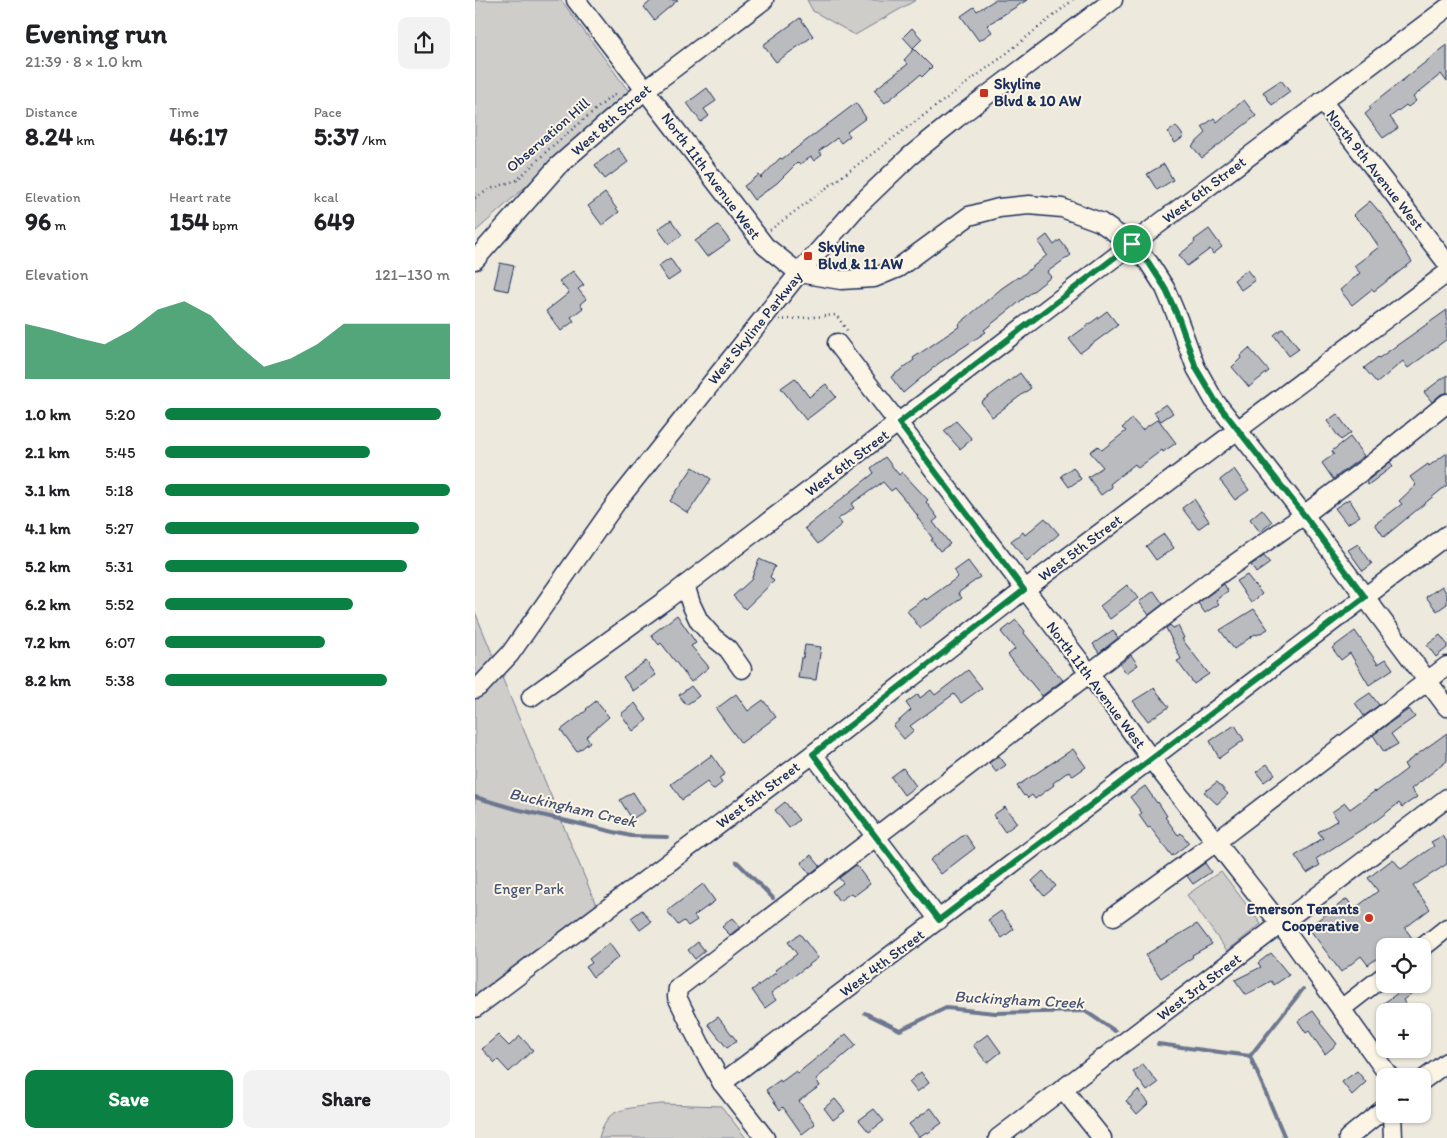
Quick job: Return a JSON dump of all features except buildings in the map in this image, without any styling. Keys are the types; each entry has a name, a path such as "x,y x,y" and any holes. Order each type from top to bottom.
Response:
{"street":[{"name":"North 11th Avenue West","path":"576,0 641,94 759,239 799,273"},
{"name":"West 8th Street","path":"475,260 558,166 641,94 764,0"},
{"name":"West Skyline Parkway","path":"475,689 510,654 616,503 799,273 858,206 910,156 964,112 1113,0"},
{"name":"West 6th Street","path":"531,697 685,585 1132,244 1447,8"},
{"name":"North 9th Avenue West","path":"1322,101 1447,263"},
{"path":"799,273 841,280 874,278 897,268 969,216 999,208 1029,205 1061,208 1100,222 1132,244 1149,263 1165,288 1179,319 1196,368 1215,400 1304,515 1447,707"},
{"name":"West 5th Street","path":"475,1008 813,754 1024,590 1447,273"},
{"name":"North 11th Avenue West","path":"844,340 899,423 1024,590 1089,673 1151,759 1281,925 1383,1068"},
{"path":"765,1138 722,1083 677,997 678,988 1210,581 1304,515 1369,466 1447,403"},
{"name":"West 4th Street","path":"722,1083 1447,535"},
{"path":"685,585 699,621 713,637 728,649 742,669"},
{"path":"1114,916 1216,842 1447,666"},
{"path":"813,754 939,920"},
{"name":"West 3rd Street","path":"998,1138 1447,798"},
{"path":"1431,941 1447,928"},
{"path":"1341,1009 1376,982"},
{"path":"1431,1074 1447,1062"},
{"path":"1063,1089 1102,1138"},
{"path":"1348,1138 1376,1115"},
{"path":"1392,1123 1393,1138"}],"path":[{"path":"759,239 1073,0"},
{"name":"Observation Hill","path":"475,198 490,189 517,180 550,148 613,94 641,94"},
{"path":"764,316 771,321 836,315 844,340"}],"green space":[{"path":"475,0 561,0 630,93 475,232"},
{"path":"807,0 916,0 855,35 813,11"},
{"name":"Enger Park","path":"475,612 597,907 475,997"},
{"path":"1221,871 1261,924 1227,951 1187,895"},
{"path":"662,1104 721,1106 746,1138 599,1138 604,1123 614,1113 635,1107"}],"waterway":[{"name":"Buckingham Creek","path":"475,797 516,809 631,836 667,837"},
{"name":"Buckingham Creek","path":"737,862 773,898"},
{"path":"1250,1056 1303,989"},
{"name":"Buckingham Creek","path":"865,1013 900,1030 946,1008 995,1013 1085,1011 1115,1031"},
{"name":"Buckingham Creek","path":"1158,1044 1250,1056 1285,1138"}],"place":[{"name":"Skyline Blvd & 10 AW","path":"984,93"},
{"name":"Skyline Blvd & 11 AW","path":"808,256"},
{"name":"Emerson Tenants Cooperative","path":"1369,918"}],"route":[{"path":"1132,244 1149,263 1165,288 1179,319 1196,368 1215,400 1365,597 939,920 813,754 1024,590 899,423 1132,244"}]}
